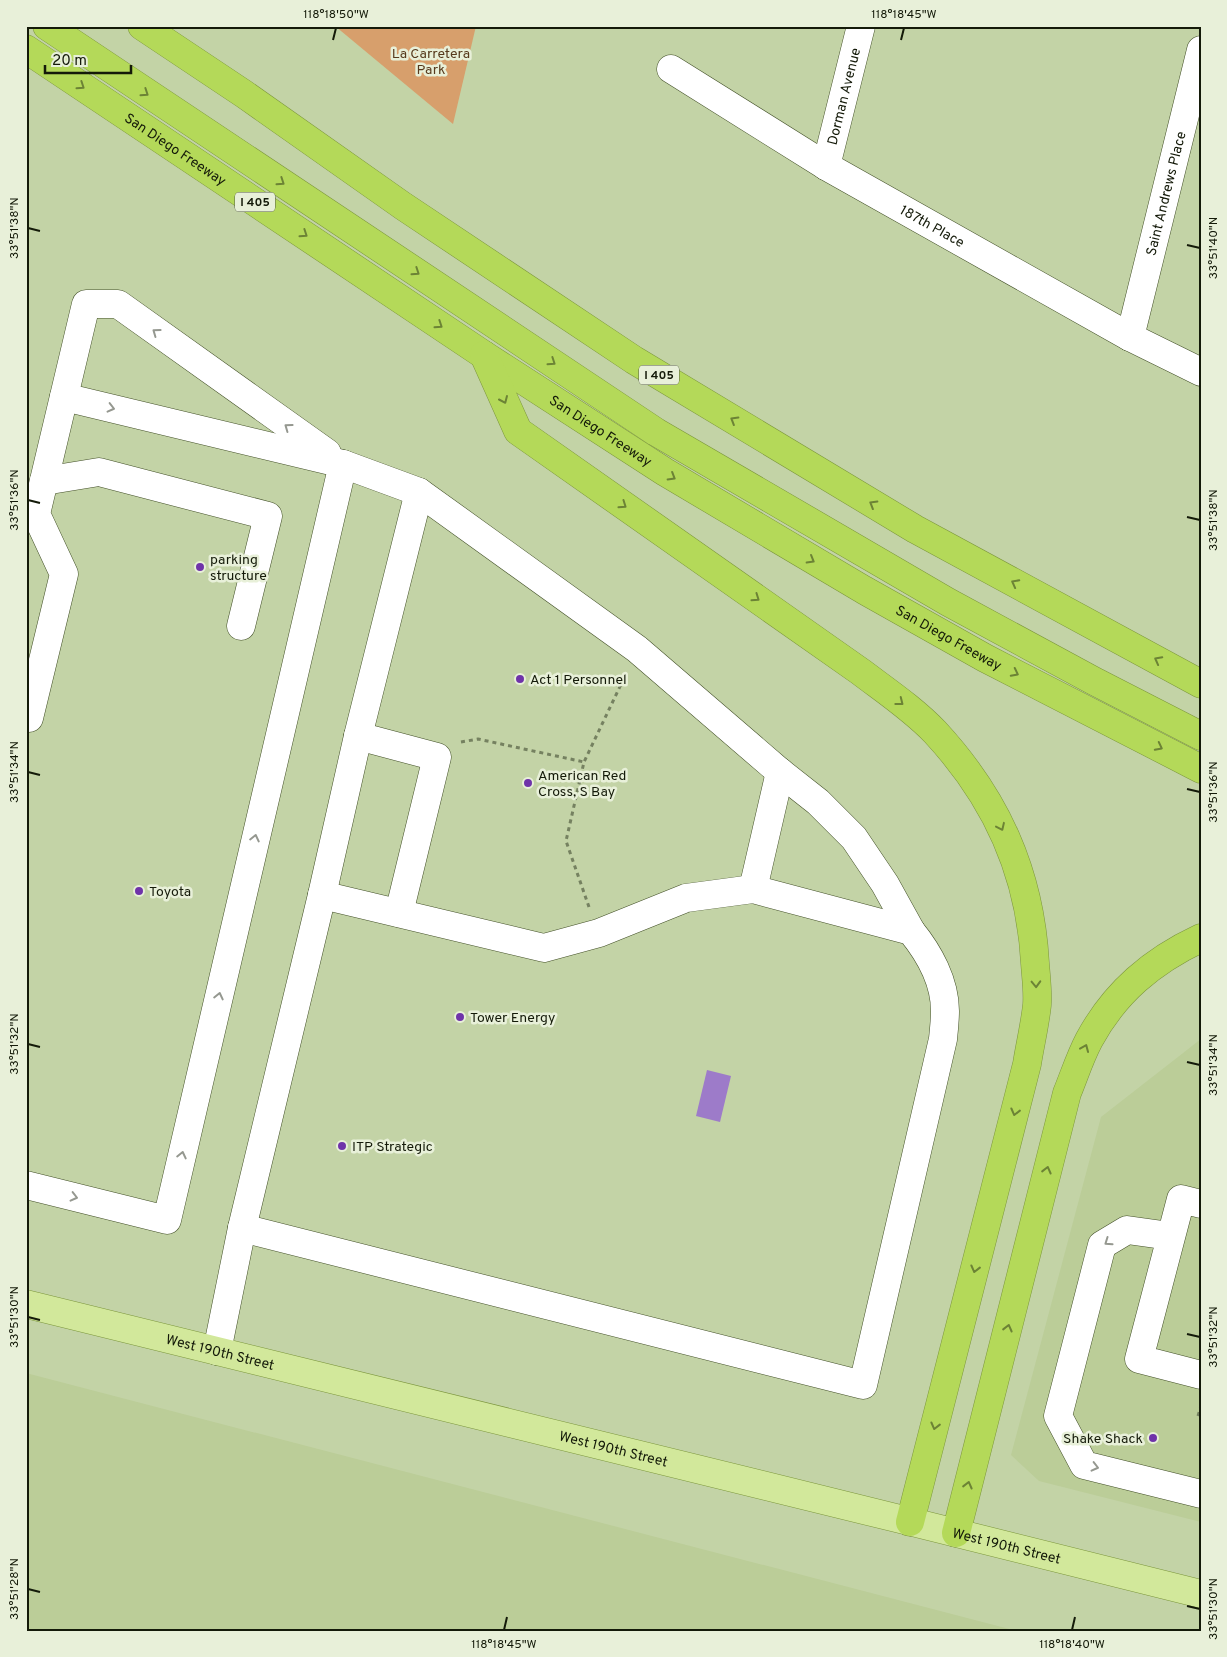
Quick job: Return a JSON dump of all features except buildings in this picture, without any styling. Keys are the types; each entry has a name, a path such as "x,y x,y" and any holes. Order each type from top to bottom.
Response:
{"highway":[{"path":"47,26 656,432 948,602 1201,736"},
{"name":"I 405","path":"142,26 244,94 403,206 634,360 915,529 1201,684"},
{"name":"San Diego Freeway","path":"26,49 484,355 665,472 864,590 985,658 1201,769"},
{"path":"484,355 518,431 861,672 904,704 934,732 964,768 990,805 1016,860 1029,904 1034,943 1037,1005 1027,1064 910,1522"},
{"path":"956,1533 1066,1093 1089,1040 1115,1002 1143,972 1173,952 1201,938"}],"main road":[{"name":"West 190th Street","path":"26,1304 1201,1594"}],"street":[{"name":"Dorman Avenue","path":"826,166 861,26"},
{"name":"Saint Andrews Place","path":"1130,337 1201,50"},
{"name":"187th Place","path":"671,69 826,166 1130,337 1201,372"},
{"path":"29,718 64,574 36,514 86,304 118,304 298,434 343,464"},
{"path":"64,397 343,464 419,492 637,649 780,772 818,802 854,838 885,884 911,931 921,943 931,960 940,982 945,1009 943,1039 862,1385 242,1228"},
{"path":"26,1185 166,1220 343,464"},
{"path":"44,481 99,472 268,516 241,626"},
{"path":"217,1351 242,1228 358,736 419,492"},
{"path":"358,736 437,757 399,913"},
{"path":"753,889 780,772"},
{"path":"322,894 544,948 599,933 686,898 753,889 911,931"},
{"path":"1201,1204 1181,1199 1139,1359 1201,1375"},
{"path":"1170,1236 1127,1230 1102,1245 1058,1416 1084,1465 1201,1494"}],"path":[{"path":"599,933 566,841 584,762 637,649"},
{"path":"437,757 456,743 478,739 584,762"},
{"path":"1198,1416 1201,1406"}],"shaded area":[{"path":"1201,1039 1201,1522 1039,1481 1011,1455 1101,1117"},
{"path":"707,1070 731,1076 720,1122 696,1116"},
{"path":"26,1373 1017,1631 26,1631"}],"green space":[{"name":"La Carretera Park","path":"335,26 476,26 453,124"}],"place":[{"name":"parking structure","path":"200,567"},
{"name":"Act 1 Personnel","path":"520,679"},
{"name":"American Red Cross, S Bay","path":"528,783"},
{"name":"Toyota","path":"139,891"},
{"name":"Tower Energy","path":"460,1017"},
{"name":"ITP Strategic","path":"342,1146"},
{"name":"Shake Shack","path":"1153,1438"}]}
